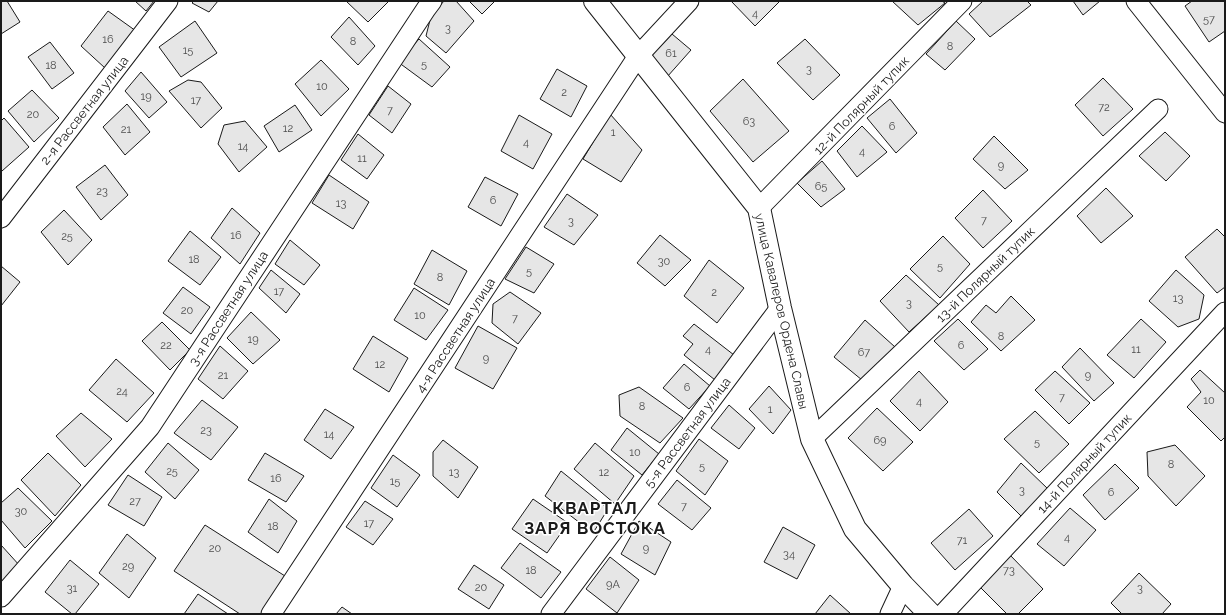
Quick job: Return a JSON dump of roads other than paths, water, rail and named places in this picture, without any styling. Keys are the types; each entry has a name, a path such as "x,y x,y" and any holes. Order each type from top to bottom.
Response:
{"street":[{"name":"2-я Рассветная улица","path":"1,218 168,1"},
{"name":"3-я Рассветная улица","path":"1,597 150,427 432,1"},
{"name":"улица Кавалеров Ордена Славы","path":"595,1 759,208 780,308 812,439 854,529 903,586 930,614"},
{"name":"4-я Рассветная улица","path":"271,614 638,56 689,1"},
{"name":"12-й Полярный тупик","path":"759,208 962,1"},
{"path":"1136,1 1225,113"},
{"name":"13-й Полярный тупик","path":"812,439 1158,109"},
{"name":"5-я Рассветная улица","path":"551,614 780,308"},
{"name":"14-й Полярный тупик","path":"943,614 1225,312"},
{"path":"890,614 903,586"}],"district":[{"name":"КВАРТАЛ ЗАРЯ ВОСТОКА","path":"595,518"}]}
